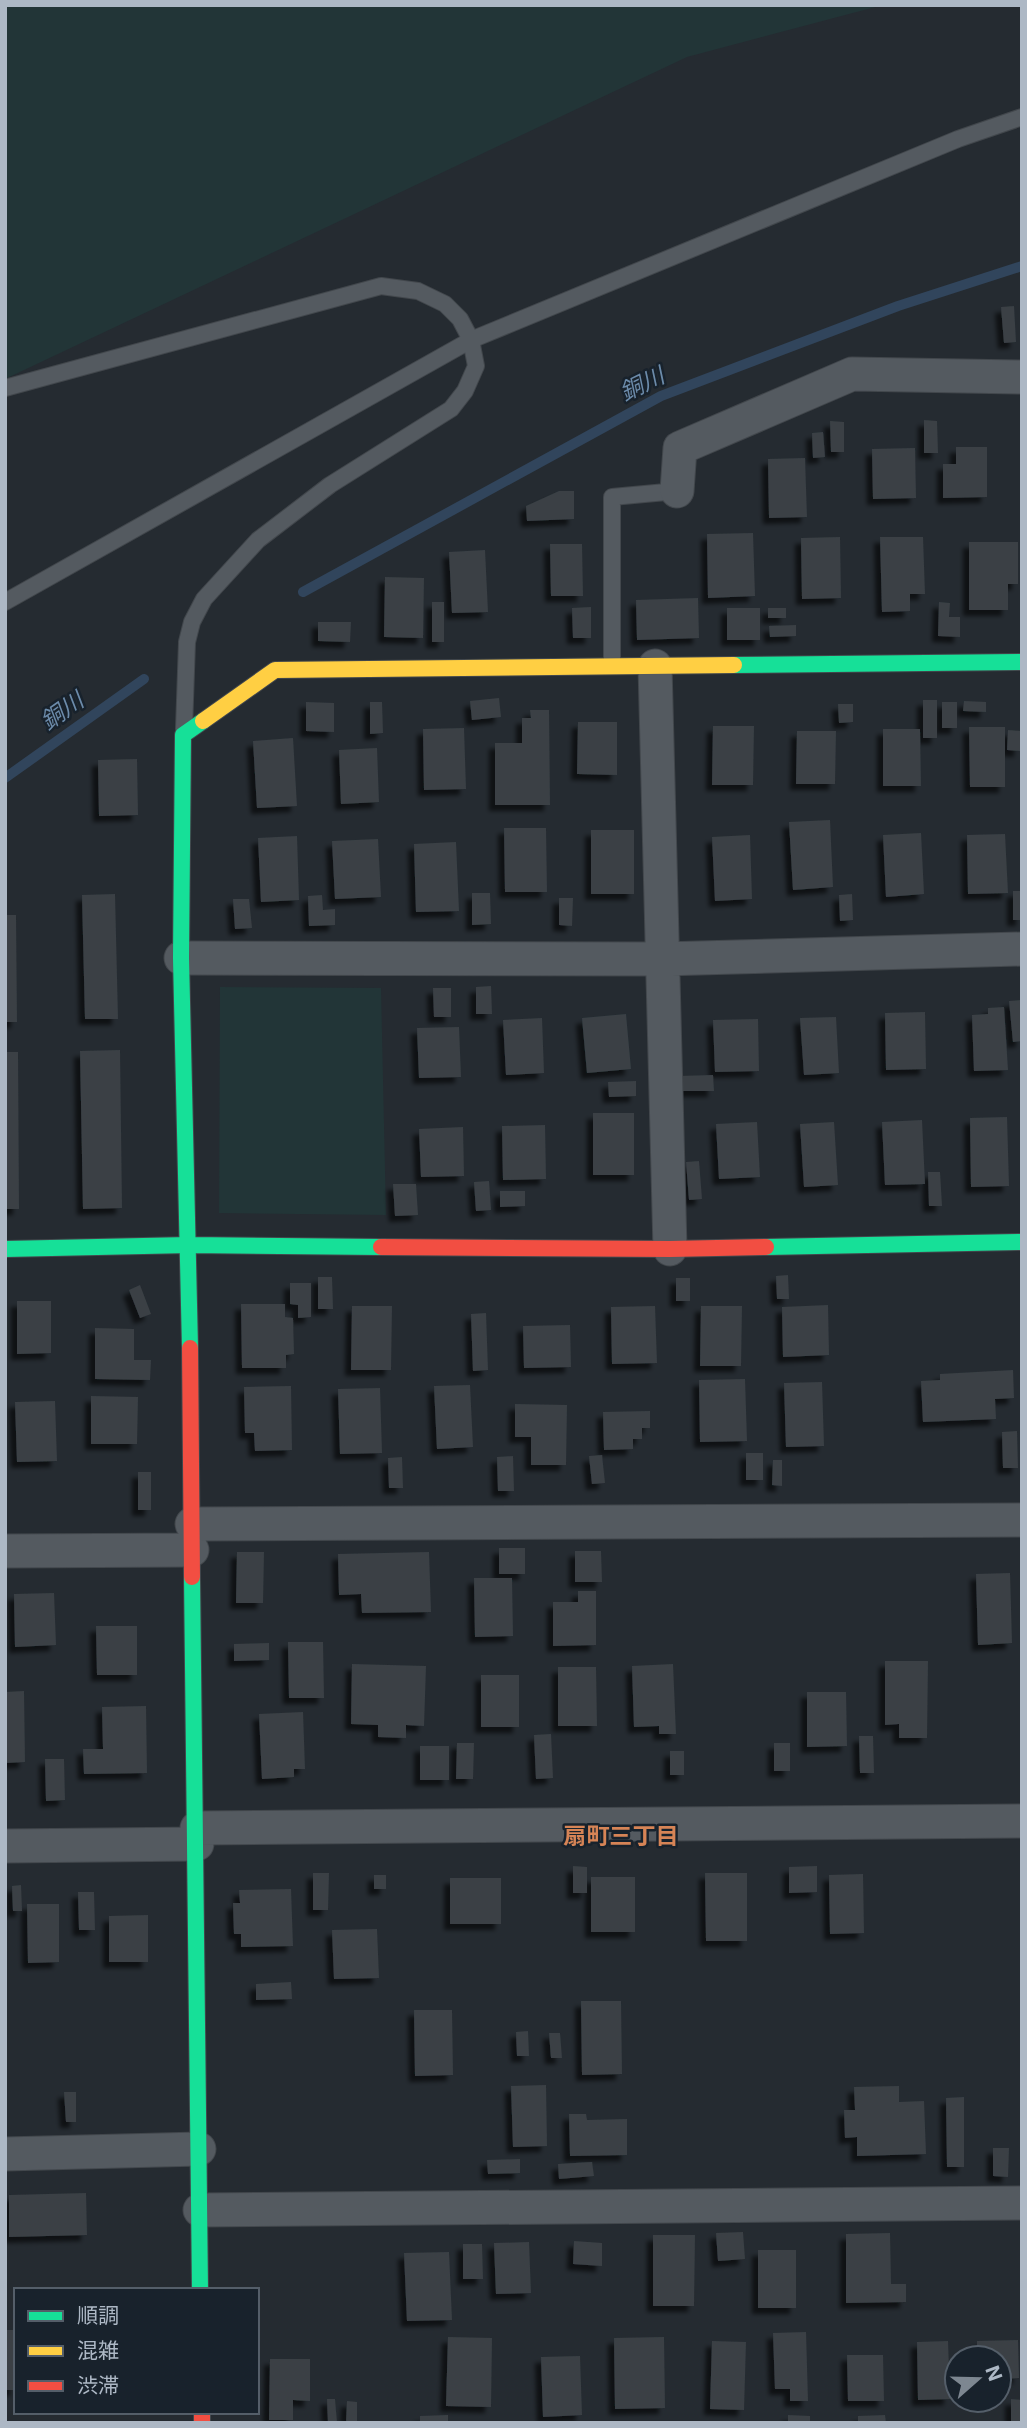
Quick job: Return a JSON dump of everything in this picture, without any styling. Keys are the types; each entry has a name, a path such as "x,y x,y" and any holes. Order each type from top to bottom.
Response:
{"street":[{"path":"677,491 680,448 852,374 1022,377"},
{"path":"200,2288 197,1836 181,958 183,735 275,670 1022,662"},
{"path":"655,666 670,1249"},
{"path":"181,958 662,959 1022,949"},
{"path":"5,1249 188,1245 670,1249 1022,1242"},
{"path":"5,1551 192,1537 1022,1520"},
{"path":"5,1846 197,1836 1022,1821"},
{"path":"5,2154 199,2149"},
{"path":"200,2210 1022,2203"}],"lane":[{"path":"5,602 471,340 958,139 1022,117"},
{"path":"5,388 381,286 418,291 445,304 460,319 471,340 476,366 465,391 451,409 330,485 258,540 204,599 192,622 187,642 183,735"},
{"path":"612,666 612,497 677,491"}],"shaded area":[{"path":"5,5 883,5 687,57 5,379"},
{"path":"220,987 381,988 386,1215 219,1213"}],"building":[{"path":"1014,306 1016,342 1004,343 1001,307"},
{"path":"924,420 937,421 938,453 924,453"},
{"path":"830,421 844,422 844,452 831,452"},
{"path":"823,432 825,457 813,458 812,433"},
{"path":"956,447 987,447 987,497 943,498 943,464 956,464"},
{"path":"915,448 916,498 873,499 872,449"},
{"path":"805,458 807,517 769,518 768,459"},
{"path":"559,491 574,491 574,519 527,521 526,506"},
{"path":"753,533 755,596 708,598 707,534"},
{"path":"840,537 841,598 802,599 801,538"},
{"path":"880,537 923,537 925,594 910,594 910,611 882,612"},
{"path":"969,542 1018,542 1018,584 1008,584 1008,610 969,610"},
{"path":"550,544 582,544 583,596 551,596"},
{"path":"485,550 488,612 452,613 449,552"},
{"path":"385,577 424,578 423,638 384,637"},
{"path":"698,598 699,638 637,640 636,600"},
{"path":"432,602 444,602 444,642 432,642"},
{"path":"939,602 950,603 949,617 960,617 960,637 938,636"},
{"path":"591,607 591,638 573,638 572,608"},
{"path":"727,608 760,608 760,640 727,640"},
{"path":"768,608 786,608 786,618 768,618"},
{"path":"318,622 351,622 350,642 318,641"},
{"path":"796,625 796,636 770,637 769,626"},
{"path":"499,698 501,717 472,720 470,701"},
{"path":"923,700 937,700 937,738 923,738"},
{"path":"964,701 986,702 986,712 963,711"},
{"path":"306,702 334,703 334,732 306,731"},
{"path":"370,702 382,702 383,733 370,734"},
{"path":"942,702 957,702 957,728 942,728"},
{"path":"838,704 853,704 853,722 839,723"},
{"path":"530,710 549,710 550,805 495,805 495,743 522,743 522,718 531,718"},
{"path":"578,722 617,722 617,775 577,774"},
{"path":"713,726 754,726 753,785 712,785"},
{"path":"969,727 1005,727 1005,787 970,787"},
{"path":"464,728 466,789 424,790 423,729"},
{"path":"883,729 920,729 921,786 883,786"},
{"path":"1008,730 1021,731 1020,751 1007,750"},
{"path":"797,731 836,731 835,784 796,784"},
{"path":"293,738 297,806 257,808 253,741"},
{"path":"377,748 379,802 341,804 339,750"},
{"path":"137,759 138,815 99,816 98,760"},
{"path":"830,820 833,887 793,890 789,822"},
{"path":"504,828 546,828 547,892 505,892"},
{"path":"591,830 634,830 634,894 591,894"},
{"path":"921,833 924,894 886,897 883,835"},
{"path":"1005,834 1008,893 968,894 967,835"},
{"path":"750,835 752,899 715,901 712,837"},
{"path":"297,836 299,900 261,902 258,838"},
{"path":"378,839 381,897 335,899 332,841"},
{"path":"456,842 459,911 416,912 414,844"},
{"path":"1013,891 1022,891 1022,920 1013,920"},
{"path":"472,893 490,893 491,924 472,925"},
{"path":"115,894 118,1019 85,1019 82,895"},
{"path":"852,894 853,920 840,921 839,895"},
{"path":"322,895 323,910 335,909 335,925 309,926 308,896"},
{"path":"559,898 573,898 572,926 559,925"},
{"path":"233,899 249,899 252,928 235,929"},
{"path":"5,915 16,915 17,1022 5,1022"},
{"path":"491,986 492,1014 476,1014 476,987"},
{"path":"433,988 451,988 451,1017 434,1017"},
{"path":"1022,1000 1022,1041 1013,1042 1009,1001"},
{"path":"1004,1007 1008,1070 974,1071 972,1015 988,1014 988,1008"},
{"path":"925,1012 926,1069 886,1070 885,1013"},
{"path":"626,1014 631,1069 587,1073 582,1018"},
{"path":"836,1017 839,1073 804,1075 800,1018"},
{"path":"542,1018 544,1073 506,1075 503,1020"},
{"path":"758,1019 759,1071 715,1072 713,1020"},
{"path":"459,1027 461,1077 419,1078 417,1028"},
{"path":"120,1050 122,1208 83,1209 80,1051"},
{"path":"5,1052 18,1052 19,1209 5,1209"},
{"path":"713,1075 714,1091 678,1091 678,1076"},
{"path":"636,1081 636,1096 609,1097 608,1082"},
{"path":"593,1113 634,1113 634,1175 593,1175"},
{"path":"1007,1117 1009,1186 971,1187 970,1118"},
{"path":"922,1120 925,1184 885,1185 882,1122"},
{"path":"757,1122 760,1177 719,1179 716,1124"},
{"path":"834,1122 838,1185 804,1187 800,1124"},
{"path":"545,1125 546,1179 503,1180 502,1126"},
{"path":"463,1127 464,1176 421,1177 419,1129"},
{"path":"699,1161 702,1199 689,1200 686,1162"},
{"path":"928,1172 940,1172 942,1206 929,1206"},
{"path":"489,1181 491,1210 476,1211 474,1182"},
{"path":"393,1184 416,1184 418,1215 395,1216"},
{"path":"500,1191 525,1191 525,1206 500,1207"},
{"path":"788,1275 789,1299 777,1299 776,1276"},
{"path":"318,1277 332,1277 333,1309 318,1309"},
{"path":"676,1278 690,1278 690,1301 676,1301"},
{"path":"290,1283 311,1283 311,1317 298,1318 298,1305 290,1304"},
{"path":"140,1285 151,1314 140,1318 129,1290"},
{"path":"17,1301 51,1301 51,1353 17,1354"},
{"path":"241,1304 285,1304 285,1317 293,1318 294,1354 286,1355 286,1368 242,1368"},
{"path":"828,1305 829,1355 783,1357 782,1307"},
{"path":"352,1306 392,1306 391,1370 351,1370"},
{"path":"655,1306 657,1363 612,1364 611,1307"},
{"path":"701,1306 742,1306 741,1366 700,1366"},
{"path":"486,1313 488,1370 473,1371 471,1314"},
{"path":"570,1325 571,1367 524,1368 523,1326"},
{"path":"95,1328 134,1329 134,1360 151,1360 150,1380 95,1379"},
{"path":"1013,1370 1014,1398 995,1399 996,1419 923,1422 921,1381 940,1380 940,1374"},
{"path":"745,1379 747,1441 700,1442 699,1380"},
{"path":"822,1382 824,1446 786,1447 784,1383"},
{"path":"470,1385 473,1447 437,1449 434,1386"},
{"path":"291,1386 292,1450 255,1451 254,1433 245,1433 244,1387"},
{"path":"380,1388 382,1453 340,1454 338,1389"},
{"path":"91,1396 138,1397 137,1444 91,1444"},
{"path":"55,1401 57,1461 17,1462 15,1402"},
{"path":"515,1404 567,1405 566,1465 531,1465 531,1437 515,1437"},
{"path":"650,1411 650,1428 642,1428 642,1439 633,1439 633,1449 604,1450 603,1412"},
{"path":"1017,1431 1018,1468 1003,1468 1002,1432"},
{"path":"746,1453 763,1453 763,1480 746,1480"},
{"path":"602,1455 605,1483 592,1484 589,1456"},
{"path":"513,1456 514,1491 498,1491 497,1457"},
{"path":"402,1457 403,1488 389,1488 388,1458"},
{"path":"773,1460 782,1460 782,1486 772,1485"},
{"path":"138,1472 151,1472 151,1510 138,1510"},
{"path":"499,1548 525,1548 525,1574 499,1574"},
{"path":"575,1551 601,1551 602,1582 575,1582"},
{"path":"237,1552 264,1552 263,1603 236,1603"},
{"path":"429,1552 431,1612 362,1613 361,1594 339,1595 338,1554"},
{"path":"1010,1573 1012,1643 978,1645 976,1574"},
{"path":"474,1578 512,1578 513,1636 475,1637"},
{"path":"578,1591 596,1591 596,1645 553,1646 553,1602 578,1602"},
{"path":"54,1593 56,1645 15,1647 14,1594"},
{"path":"96,1626 137,1626 137,1675 97,1675"},
{"path":"288,1642 323,1642 324,1698 289,1698"},
{"path":"269,1643 269,1660 234,1661 234,1644"},
{"path":"885,1661 928,1661 927,1738 899,1738 899,1724 885,1725"},
{"path":"352,1664 426,1666 424,1726 406,1725 406,1738 378,1737 378,1725 351,1724"},
{"path":"673,1664 676,1734 659,1734 659,1726 634,1727 632,1666"},
{"path":"558,1667 596,1667 597,1726 558,1726"},
{"path":"481,1675 519,1675 519,1727 481,1727"},
{"path":"24,1691 25,1762 5,1763 5,1692"},
{"path":"807,1692 846,1692 847,1746 807,1747"},
{"path":"146,1706 147,1773 84,1774 83,1749 103,1749 102,1707"},
{"path":"303,1712 305,1769 294,1769 294,1777 262,1779 259,1714"},
{"path":"551,1734 553,1778 536,1779 534,1735"},
{"path":"859,1736 873,1736 874,1773 860,1773"},
{"path":"457,1743 474,1743 473,1779 456,1779"},
{"path":"774,1743 790,1743 790,1771 774,1771"},
{"path":"420,1746 449,1746 449,1780 420,1780"},
{"path":"670,1751 684,1751 684,1775 670,1775"},
{"path":"45,1759 64,1759 65,1800 46,1801"},
{"path":"573,1866 587,1867 587,1893 573,1893"},
{"path":"817,1866 817,1892 789,1893 789,1867"},
{"path":"313,1873 329,1873 328,1910 313,1910"},
{"path":"705,1873 747,1873 747,1941 706,1941"},
{"path":"863,1874 864,1933 830,1934 829,1875"},
{"path":"374,1875 386,1875 386,1889 374,1889"},
{"path":"591,1877 635,1877 635,1932 591,1932"},
{"path":"450,1878 501,1878 501,1924 450,1924"},
{"path":"21,1885 22,1911 13,1911 12,1886"},
{"path":"291,1889 293,1946 241,1947 241,1934 234,1934 233,1903 240,1903 239,1890"},
{"path":"78,1892 94,1892 95,1930 79,1930"},
{"path":"27,1904 59,1904 59,1962 28,1963"},
{"path":"148,1915 148,1962 109,1962 109,1916"},
{"path":"377,1929 379,1978 334,1979 332,1930"},
{"path":"291,1982 292,1999 256,2000 256,1984"},
{"path":"581,2001 621,2001 622,2074 582,2075"},
{"path":"414,2010 452,2010 453,2075 415,2076"},
{"path":"528,2031 529,2056 517,2056 516,2032"},
{"path":"549,2033 560,2033 562,2058 551,2058"},
{"path":"546,2085 547,2146 513,2147 511,2086"},
{"path":"899,2086 899,2102 924,2101 926,2154 857,2156 857,2137 845,2138 844,2110 855,2110 854,2087"},
{"path":"64,2092 76,2092 76,2122 66,2122"},
{"path":"964,2097 964,2167 947,2167 946,2098"},
{"path":"569,2114 586,2114 587,2120 627,2119 627,2155 570,2156"},
{"path":"993,2148 1009,2148 1008,2177 993,2176"},
{"path":"520,2159 520,2173 488,2174 487,2160"},
{"path":"592,2162 594,2176 559,2179 558,2164"},
{"path":"86,2193 87,2235 9,2237 9,2195"},
{"path":"743,2232 745,2259 718,2261 716,2233"},
{"path":"890,2233 891,2284 906,2284 906,2302 846,2303 846,2234"},
{"path":"653,2235 695,2235 694,2306 653,2306"},
{"path":"574,2241 602,2243 602,2266 573,2264"},
{"path":"529,2242 531,2293 496,2294 494,2243"},
{"path":"463,2244 482,2244 483,2279 463,2279"},
{"path":"758,2250 796,2250 796,2308 758,2308"},
{"path":"449,2252 452,2320 407,2321 404,2253"},
{"path":"5,2330 14,2330 14,2390 5,2390"},
{"path":"806,2332 808,2401 790,2401 790,2389 775,2389 773,2333"},
{"path":"448,2337 492,2338 491,2407 446,2406"},
{"path":"664,2337 665,2408 615,2409 614,2338"},
{"path":"1018,2340 1019,2378 1013,2378 1013,2344 977,2344 977,2341"},
{"path":"712,2341 746,2342 744,2410 710,2409"},
{"path":"948,2341 948,2344 943,2344 943,2399 918,2400 917,2342"},
{"path":"847,2355 883,2355 884,2401 848,2401"},
{"path":"580,2356 582,2415 543,2417 541,2357"},
{"path":"270,2359 310,2359 310,2401 293,2400 293,2420 269,2420"},
{"path":"327,2399 335,2399 337,2423 328,2423"},
{"path":"1013,2399 1022,2400 1021,2423 1011,2423"},
{"path":"347,2401 357,2402 357,2423 346,2423"},
{"path":"448,2415 448,2423 420,2423 420,2416"},
{"path":"788,2415 810,2416 810,2423 788,2423"},
{"path":"885,2415 886,2423 858,2423 858,2416"}],"waterway":[{"name":"銅川","path":"303,592 661,396 898,306 1022,266"},
{"name":"銅川","path":"5,778 144,679"}],"traffic: fast":[{"path":"734,665 1022,662"},
{"path":"190,1348 181,958 183,735 203,721"},
{"path":"766,1247 1022,1242"},
{"path":"5,1249 189,1245 381,1247"},
{"path":"192,1577 200,2288"}],"traffic: slow":[{"path":"203,721 275,670 734,665"}],"traffic: jam":[{"path":"381,1247 766,1247"},
{"path":"190,1348 192,1577"},
{"path":"202,2414 202,2423"}],"district":[{"name":"扇町三丁目","path":"621,1836"}]}
